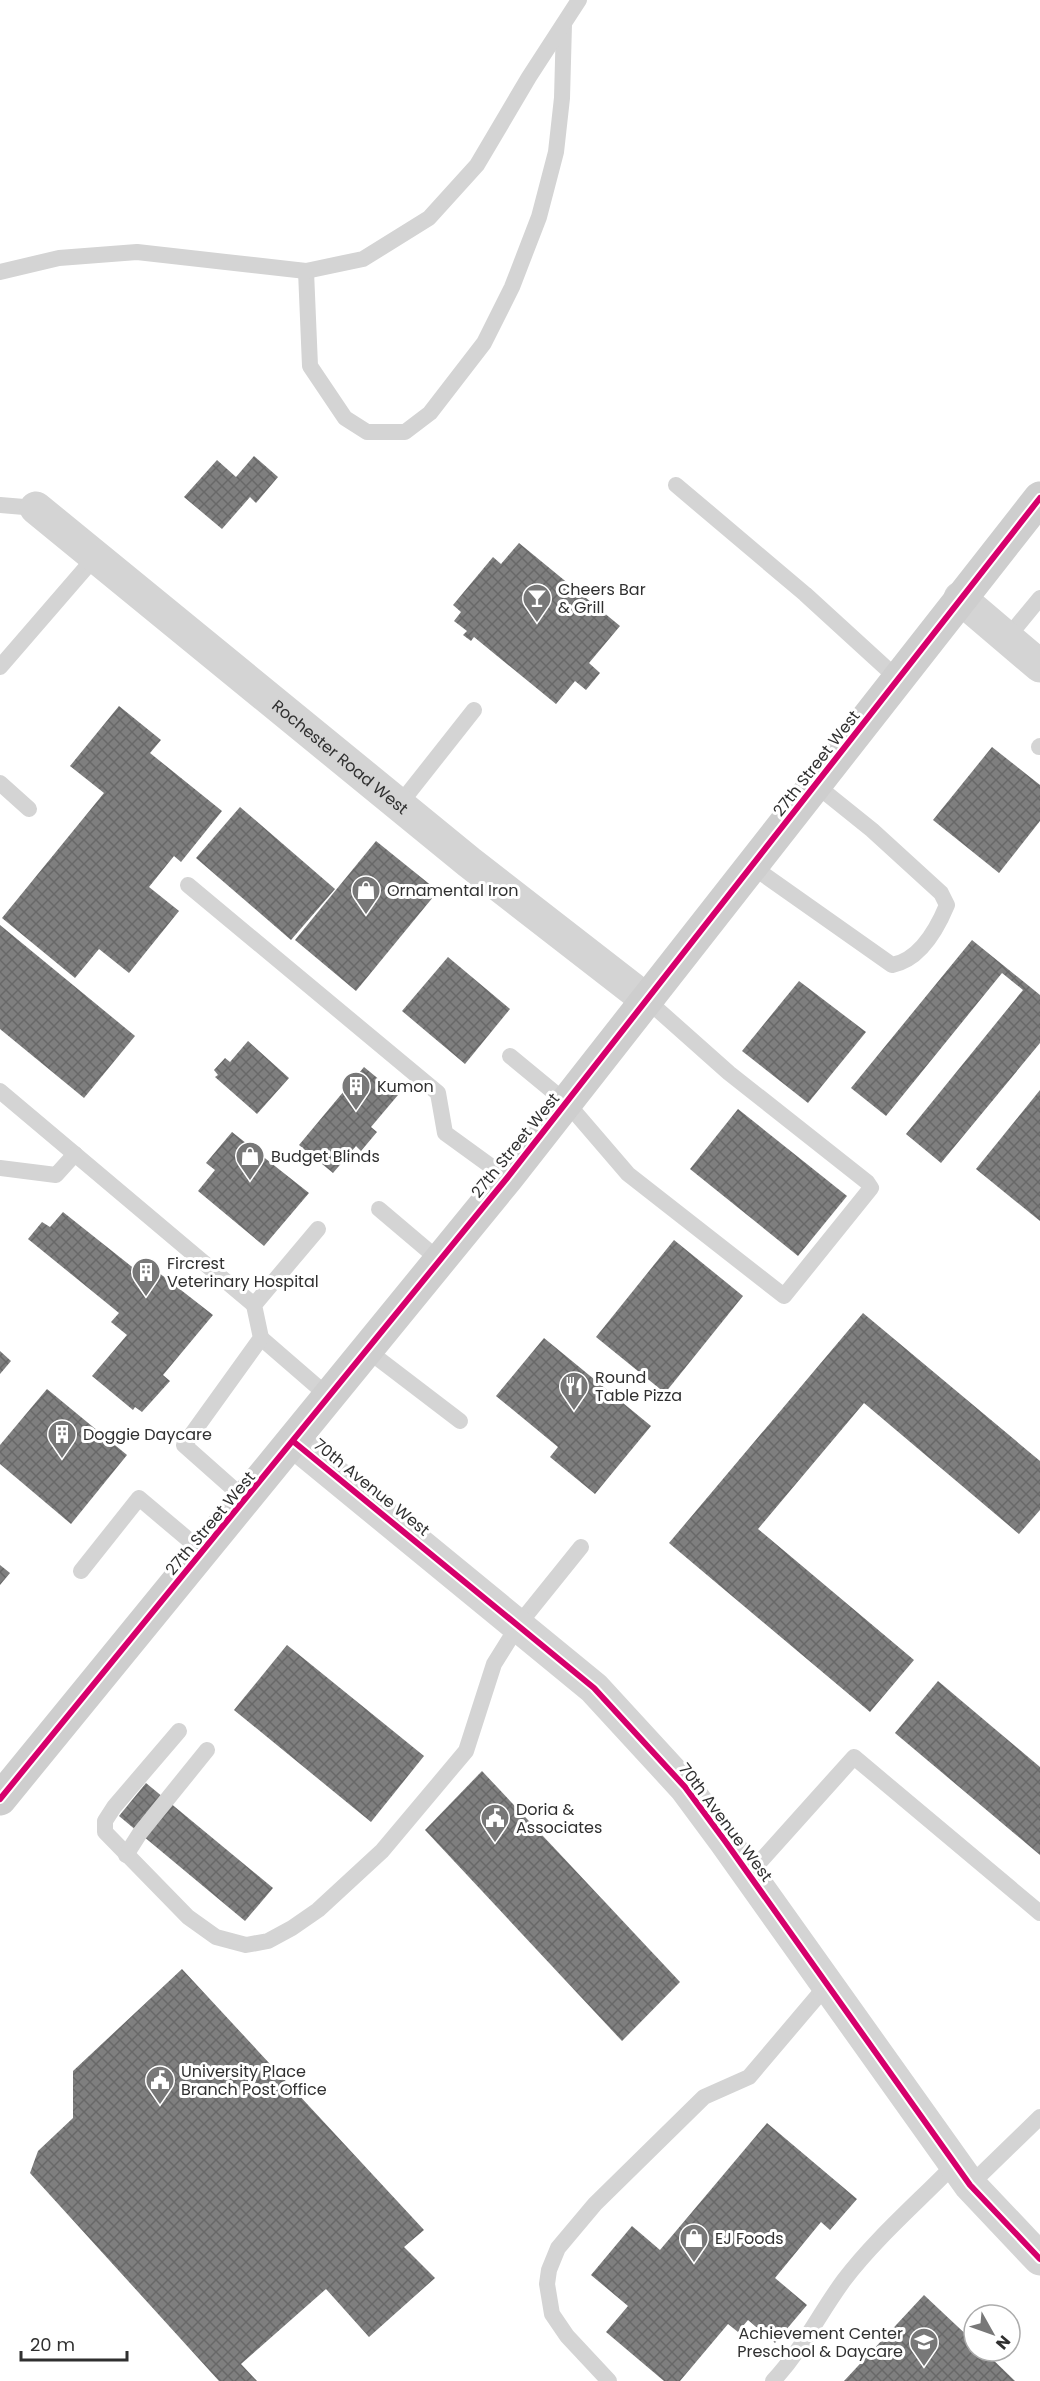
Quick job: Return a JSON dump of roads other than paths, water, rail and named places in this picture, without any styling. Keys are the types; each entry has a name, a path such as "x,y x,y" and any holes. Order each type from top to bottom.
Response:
{"main road":[{"name":"27th Street West","path":"0,1799 294,1442 438,1259 567,1103 1040,498"}],"street":[{"name":"Rochester Road West","path":"36,508 469,862 648,1001"},
{"path":"960,598 1040,666"},
{"name":"70th Avenue West","path":"294,1442 519,1624 594,1688 641,1736 685,1787 749,1874 963,2175 1040,2259"}],"lane":[{"path":"0,272 59,258 137,252 306,271 363,259 429,218 477,165 579,0"},
{"path":"306,271 310,366 345,418 367,432 405,432 430,413 484,343 516,277 539,217 556,152 562,98 564,23"},
{"path":"676,485 805,594 898,680"},
{"path":"0,505 36,508"},
{"path":"0,667 96,556"},
{"path":"1007,638 1040,598"},
{"path":"399,805 474,710"},
{"path":"0,783 29,809"},
{"path":"753,867 892,965 906,963 938,928 947,904 941,893 872,830 816,785"},
{"path":"188,885 438,1093 445,1133 507,1178"},
{"path":"510,1056 567,1103 628,1174 784,1296 871,1188 867,1182 729,1073 648,1001"},
{"path":"0,1091 254,1305 261,1338 328,1396"},
{"path":"0,1168 56,1176 75,1154"},
{"path":"379,1209 438,1259"},
{"path":"254,1305 318,1229"},
{"path":"246,1500 184,1444 261,1338"},
{"path":"367,1350 460,1421"},
{"path":"81,1570 139,1498 203,1552"},
{"path":"179,1731 105,1821 105,1832 202,1929 228,1942 246,1945 268,1941 318,1910 382,1851 466,1751 494,1664 519,1624 581,1547"},
{"path":"126,1855 140,1833 207,1750"},
{"path":"749,1874 854,1757 1040,1913"},
{"path":"609,2381 567,2336 552,2314 547,2284 552,2260 558,2248 595,2204 704,2097 749,2077 827,1985"},
{"path":"773,2381 807,2341 845,2280 875,2245 1040,2117"}],"place":[{"name":"Cheers Bar & Grill","path":"537,624"},
{"name":"Ornamental Iron","path":"366,916"},
{"name":"Kumon","path":"356,1112"},
{"name":"Budget Blinds","path":"250,1182"},
{"name":"Fircrest Veterinary Hospital","path":"146,1298"},
{"name":"Round Table Pizza","path":"574,1412"},
{"name":"Doggie Daycare","path":"62,1460"},
{"name":"Doria & Associates","path":"495,1844"},
{"name":"University Place Branch Post Office","path":"160,2106"},
{"name":"EJ Foods","path":"694,2264"},
{"name":"Achievement Center Preschool & Daycare","path":"924,2368"}]}
